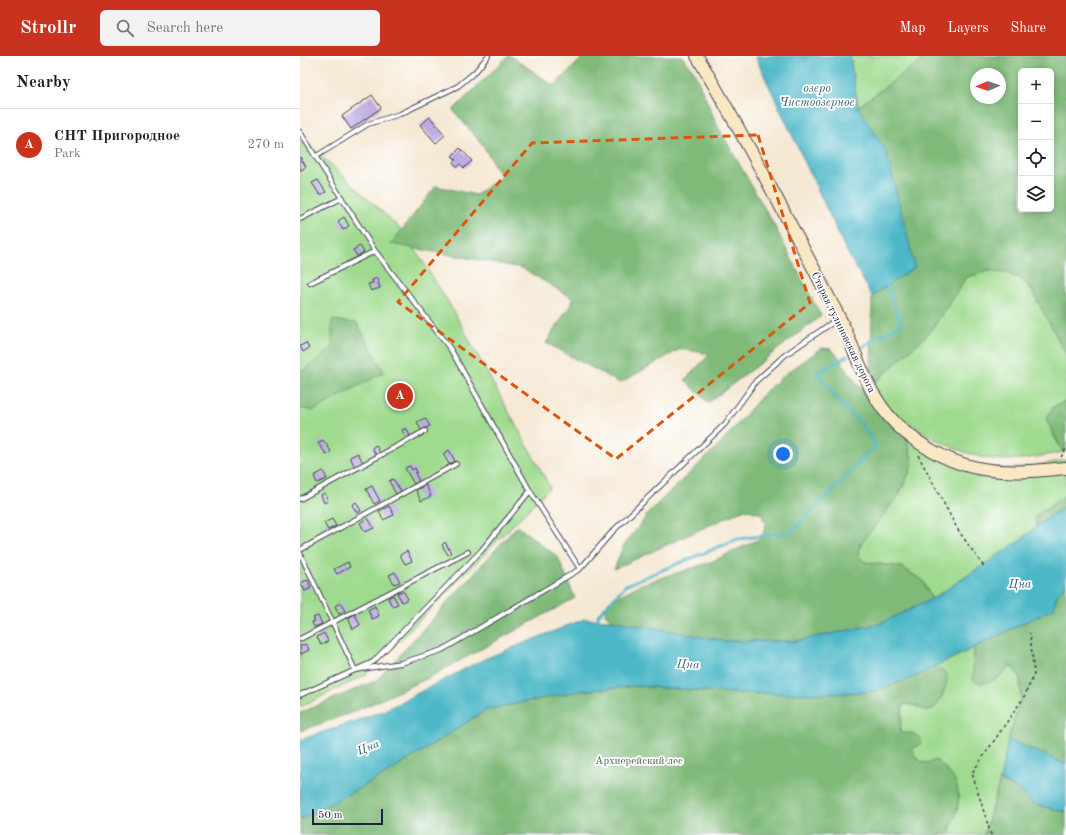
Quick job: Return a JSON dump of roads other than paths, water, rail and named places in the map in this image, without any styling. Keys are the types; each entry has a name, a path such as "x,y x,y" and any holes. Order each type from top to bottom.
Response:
{"street":[{"name":"Старая тулиновская дорога","path":"697,56 839,317 880,407 906,432 937,454 958,464 985,470 1020,472 1066,468"}],"lane":[{"path":"315,157 368,124 400,114 458,86 475,72 488,56"},
{"path":"300,132 375,251 451,350 530,491 580,569"},
{"path":"300,219 342,198"},
{"path":"310,283 375,251"},
{"path":"355,670 401,663 442,650 580,569 612,531 724,424 756,381 785,355 839,317"},
{"path":"300,499 425,431"},
{"path":"300,550 456,464"},
{"path":"300,695 373,662 480,551 530,491"},
{"path":"300,639 468,552"},
{"path":"300,553 355,670"}],"water":[{"name":"озеро Чистоозерное","path":"755,56 850,56 858,107 886,151 915,267 872,296 846,250"},
{"name":"Цна","path":"1066,505 1066,584 1056,597 1054,608 910,679 874,691 833,694 733,693 637,686 579,691 486,710 391,771 300,820 300,740 383,711 482,660 584,619 611,620 725,641 796,641 879,624 932,599 1015,544"},
{"path":"1008,740 1066,764 1066,812 1034,804 1015,788 1000,780"}],"waterway":[{"path":"862,347 901,324 886,283"},
{"path":"598,624 598,615 626,585 738,539 792,532 876,445 860,422 843,407 818,373 847,356"}],"place":[{"name":"СНТ Пригородное","path":"400,396"}],"park label":[{"name":"Архиерейский лес","path":"639,760"}]}
